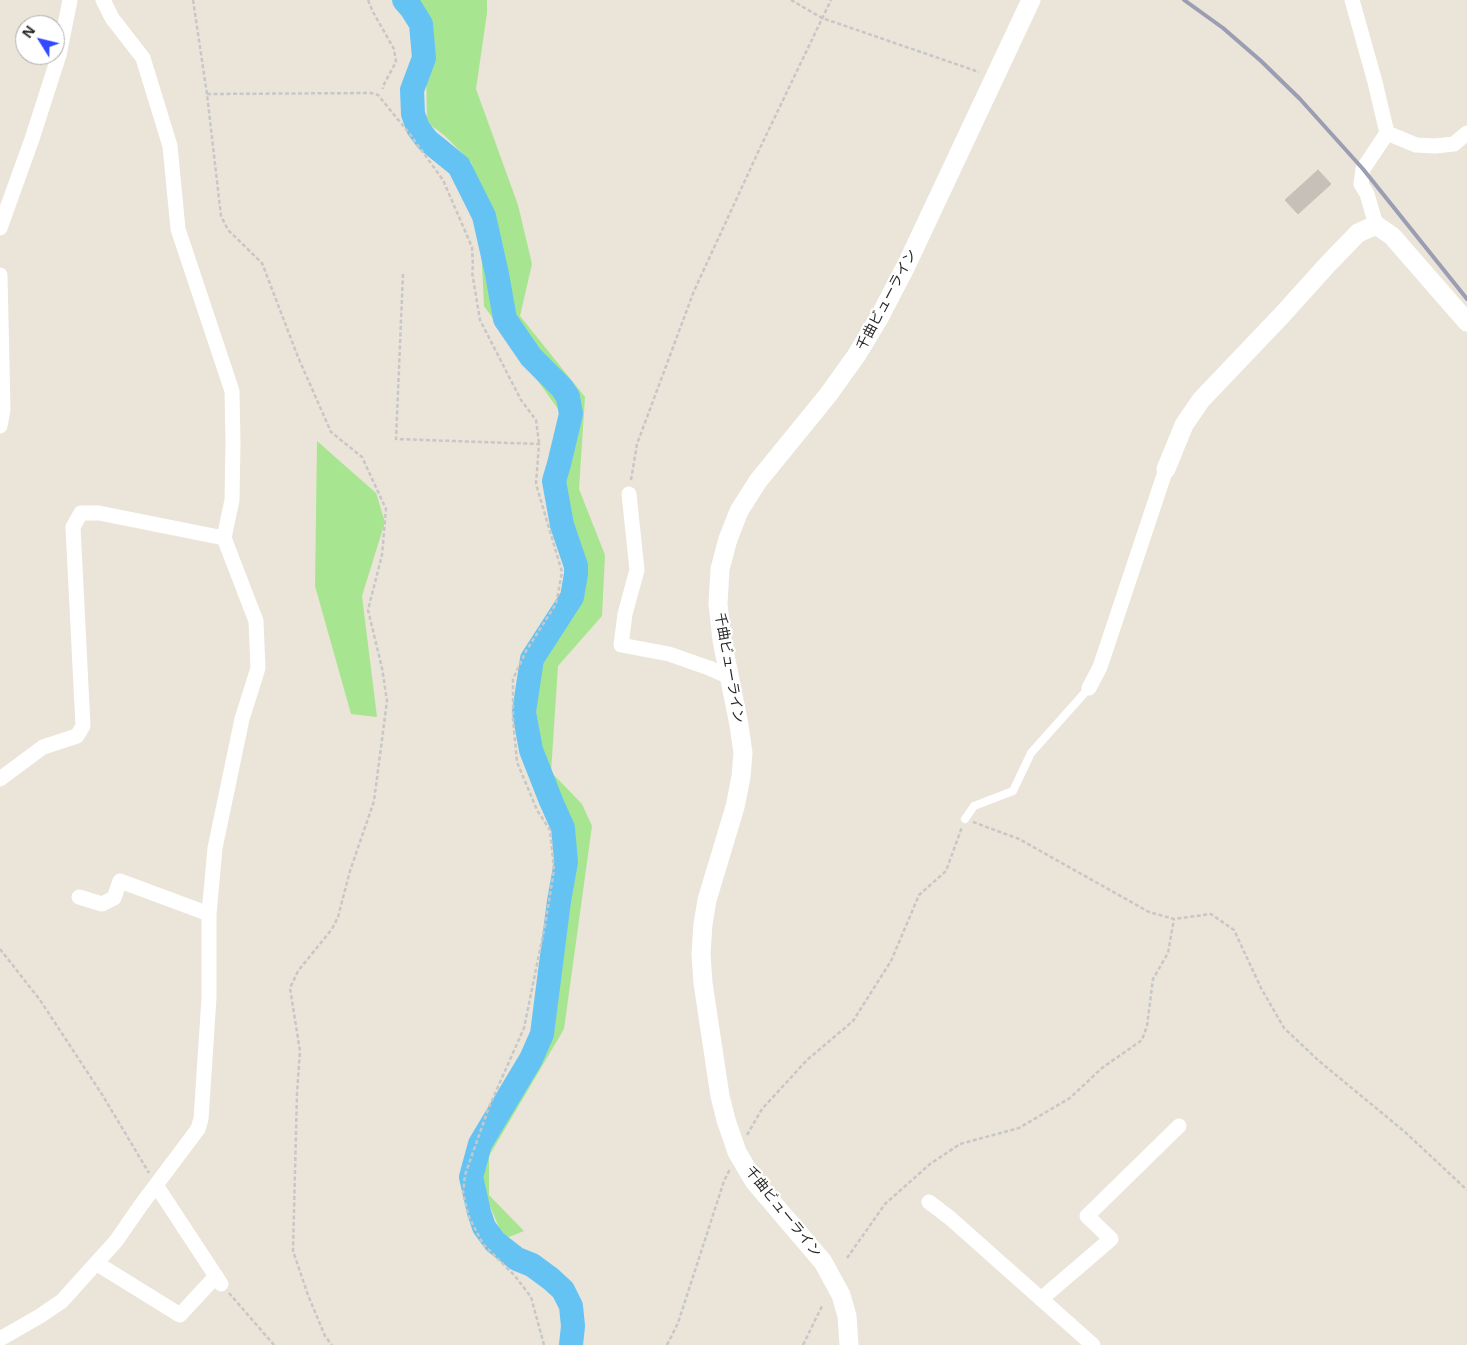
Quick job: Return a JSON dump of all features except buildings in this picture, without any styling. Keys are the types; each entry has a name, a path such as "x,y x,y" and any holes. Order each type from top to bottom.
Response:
{"street":[{"path":"0,228 32,139 59,55 70,0"},
{"path":"0,1339 62,1301 116,1241 198,1129 201,1119 209,998 209,914 217,838 240,727 258,668 256,621 224,538 232,500 234,443 232,391 178,229 170,146 144,58 112,18 102,0"},
{"name":"千曲ビューライン","path":"849,1345 847,1316 841,1295 823,1262 754,1181 737,1152 720,1096 703,983 703,924 708,900 735,807 741,777 742,753 722,640 718,604 720,569 728,539 739,511 758,481 834,387 879,318 906,266 1031,0"},
{"path":"1352,0 1375,82 1386,133 1363,169 1361,184 1367,194 1376,225 1392,236 1467,322"},
{"path":"1386,133 1416,145 1435,146 1454,144 1467,133"},
{"path":"1089,688 1100,667 1166,469 1184,425 1201,400 1346,245 1358,233 1376,225"},
{"path":"0,275 3,410 0,426"},
{"path":"629,494 637,570 624,614 621,645 669,654 710,668 730,678"},
{"path":"0,779 44,747 77,736 83,726 73,526 80,514 99,513 224,538"},
{"path":"80,897 102,904 114,898 120,881 209,914"},
{"path":"1041,1300 1111,1239 1087,1216 1179,1126"},
{"path":"96,1263 180,1315 219,1280 156,1185"},
{"path":"929,1202 950,1218 1093,1345"}],"lane":[{"path":"965,819 974,806 1013,791 1031,753 1089,688"}],"path":[{"path":"193,0 207,94 221,216 228,230 262,263 298,357 331,432 362,457 386,509 382,555 368,610 382,668 387,700 374,801 350,871 338,917 332,929 298,971 290,988 300,1051 297,1093 293,1251 321,1328 332,1345"},
{"path":"368,0 394,49 396,62 383,89"},
{"path":"791,0 822,18 995,77"},
{"path":"629,494 637,444 694,291 831,0"},
{"path":"207,94 371,93 378,95 443,180 472,247 472,272 480,320 522,400 536,420 539,444 536,484 562,572 556,604 526,652 513,679 513,720 517,762 537,810 550,830 554,870 545,926 524,1028 489,1107 465,1176 463,1193 469,1217 483,1244 515,1276 531,1297 544,1345"},
{"path":"403,274 396,439 539,444"},
{"path":"668,1345 678,1323 724,1181 737,1152 762,1109 807,1060 853,1021 891,961 919,895 946,871 965,819 1019,839 1149,912 1174,919 1211,914 1234,930 1261,988 1284,1028 1319,1061 1405,1132 1467,1190"},
{"path":"846,1258 885,1204 930,1164 960,1144 1019,1128 1070,1098 1102,1068 1142,1040 1147,1026 1153,979 1168,953 1174,919"},
{"path":"544,921 545,926"},
{"path":"0,949 40,1000 103,1096 156,1185"},
{"path":"219,1280 274,1345"},
{"path":"803,1345 822,1306"}],"green space":[{"path":"419,0 487,0 487,13 476,89 518,205 532,264 520,316 585,397 579,489 605,555 602,616 558,666 551,772 582,804 592,826 564,1029 489,1156 489,1195 524,1231 504,1239 478,1178 493,1129 549,1026 575,867 551,801 536,711 540,652 562,620 583,571 562,508 559,484 567,453 558,409 484,306 478,184 471,162 445,136 427,122 426,65"},
{"path":"317,441 376,493 385,522 362,596 377,717 351,714 315,586"}],"waterway":[{"path":"404,0 421,24 424,58 412,90 413,114 418,128 427,140 459,166 484,216 505,319 531,357 562,388 568,397 571,414 554,481 562,525 576,566 576,574 572,597 532,659 524,712 531,750 563,828 566,862 559,901 542,1034 531,1059 480,1144 471,1177 484,1227 495,1242 517,1259 532,1265 563,1290 571,1306 573,1326 571,1345"}],"railway":[{"path":"1184,0 1223,28 1300,99 1363,169 1467,299"}]}
